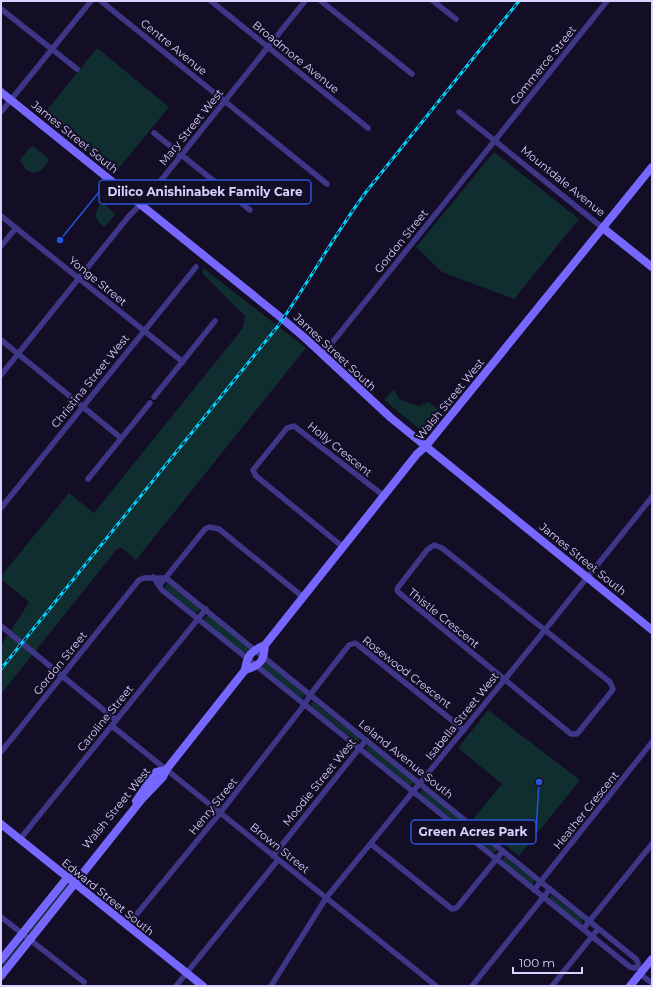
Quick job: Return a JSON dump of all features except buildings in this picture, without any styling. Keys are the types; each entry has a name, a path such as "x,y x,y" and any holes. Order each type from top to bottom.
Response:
{"street":[{"path":"1,112 91,1"},
{"name":"Centre Avenue","path":"101,1 327,184"},
{"name":"Broadmore Avenue","path":"211,1 368,128"},
{"name":"Mary Street West","path":"1,375 129,216 141,205 305,1"},
{"path":"321,1 412,74"},
{"path":"433,1 456,19"},
{"name":"Commerce Street","path":"495,141 607,1"},
{"path":"1,9 77,69"},
{"name":"James Street South","path":"1,92 283,319 323,354 374,403 652,630"},
{"name":"Mountdale Avenue","path":"459,112 652,267"},
{"path":"154,133 250,210"},
{"name":"Gordon Street","path":"323,354 495,141"},
{"name":"Walsh Street West","path":"265,645 417,454 426,446 652,167"},
{"name":"Yonge Street","path":"1,216 183,362"},
{"path":"1,246 16,228"},
{"name":"Christina Street West","path":"1,508 196,267"},
{"path":"154,397 215,321"},
{"path":"1,340 121,438"},
{"path":"88,479 150,403"},
{"name":"Holly Crescent","path":"343,547 256,476 253,470 287,428 294,426 384,496"},
{"name":"Isabella Street West","path":"271,986 326,898 546,630 652,497"},
{"path":"159,586 205,529 214,527 219,529 303,597"},
{"name":"Thistle Crescent","path":"505,680 398,592 397,589 399,586 427,550 434,545 442,548 546,630"},
{"path":"153,577 166,578"},
{"name":"Gordon Street","path":"1,752 134,586 141,578 153,577"},
{"name":"Leland Avenue South","path":"153,577 162,590 414,792 496,860 630,967 641,970"},
{"name":"Leland Avenue South","path":"166,578 636,959 641,970 652,983"},
{"name":"Caroline Street","path":"20,839 206,609"},
{"path":"1,626 116,720"},
{"path":"505,680 571,734 577,734 581,731 611,692 613,689 612,686 610,682 546,630"},
{"name":"Rosewood Crescent","path":"310,695 350,644 355,644 464,730"},
{"path":"245,670 257,666 264,657 265,645 254,649"},
{"name":"Walsh Street West","path":"71,881 163,777 166,770 245,670 247,658 254,649"},
{"name":"Henry Street","path":"127,926 220,813 305,704 310,695"},
{"name":"Brown Street","path":"112,726 436,986"},
{"name":"Moodie Street West","path":"273,856 366,740"},
{"name":"Heather Crescent","path":"534,890 652,742"},
{"name":"Edward Street South","path":"1,824 203,986"},
{"path":"371,844 452,909 459,905 503,851"},
{"path":"583,929 652,844"},
{"path":"176,986 278,860"},
{"path":"1,960 22,934 71,881"},
{"path":"1,976 70,890 71,881"},
{"path":"472,986 550,889"},
{"path":"1,917 84,982"},
{"path":"552,986 598,929"},
{"path":"630,986 641,970 652,959"}],"green space":[{"path":"97,48 169,107 115,173 43,115"},
{"path":"33,146 49,159 40,171 34,173 26,170 20,160"},
{"path":"494,152 579,219 514,299 442,272 416,247"},
{"path":"102,202 115,215 105,227 98,222 96,216 97,209"},
{"path":"203,268 306,348 136,560 122,548 118,548 1,694 1,646 29,602 1,579 1,576 69,493 94,513 243,328 245,316 203,274"},
{"path":"394,389 399,399 419,406 428,402 439,410 422,431 384,400"},
{"path":"167,583 200,608 199,612 195,613 166,589 165,586"},
{"path":"209,616 249,648 248,652 244,653 206,622 204,619"},
{"path":"265,663 267,663 304,693 305,695 303,698 263,668"},
{"path":"312,702 359,738 359,741 356,741 312,707"},
{"path":"488,710 580,780 519,856 473,819 502,784 458,748"},
{"path":"367,746 369,746 414,782 413,785 409,785 367,751"},
{"path":"423,789 496,848 496,852 493,852 421,795 420,792"},
{"path":"503,857 535,880 534,883 532,884 502,861"},
{"path":"66,886 68,887 30,934 28,933 29,931"},
{"path":"551,895 582,919 583,923 579,923 550,899"},
{"path":"23,940 25,941 1,971 1,966"}],"railway":[{"path":"1,669 278,326 366,192 519,1"}],"place":[{"name":"Dilico Anishinabek Family Care","path":"60,240"},
{"name":"Green Acres Park","path":"539,782"}]}
